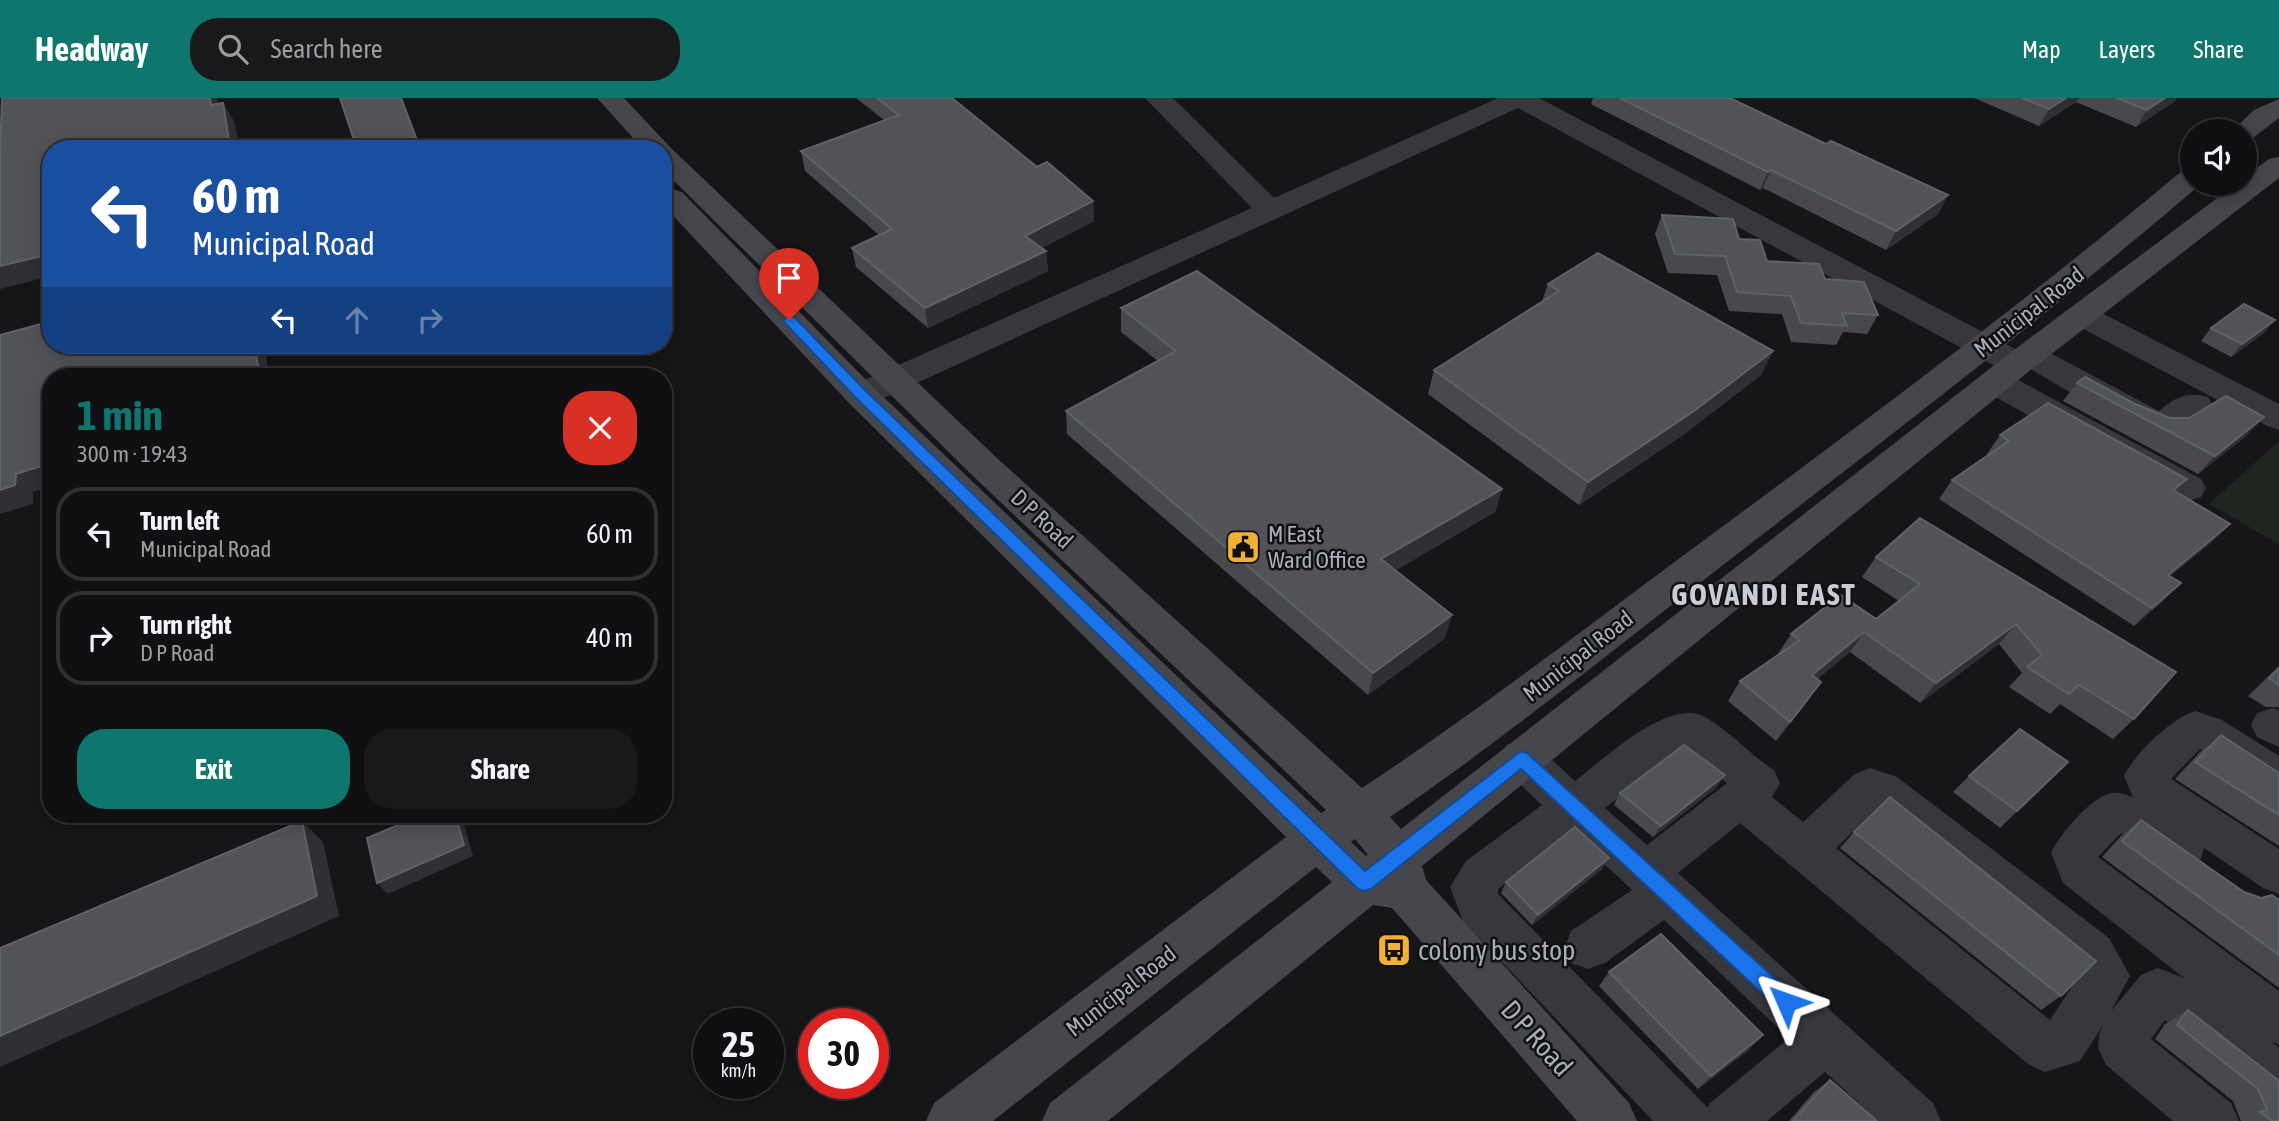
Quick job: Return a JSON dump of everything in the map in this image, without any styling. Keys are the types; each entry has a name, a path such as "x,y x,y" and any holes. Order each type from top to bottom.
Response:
{"street":[{"path":"1158,98 1271,211"},
{"path":"861,395 1519,98 1986,346 2014,367 2038,406 2188,488"},
{"path":"598,102 616,123 643,140"},
{"path":"2257,121 2279,107"},
{"path":"616,123 621,140"},
{"name":"D P Road","path":"672,162 894,380 1360,814 1389,877 1611,1121"},
{"name":"Municipal Road","path":"1068,1121 1389,877 1521,758 2014,367 2279,164"},
{"name":"Municipal Road","path":"952,1121 1318,839 1360,814 1525,698 1986,346 2087,267 2180,187"},
{"name":"D P Road","path":"672,198 861,395 1318,839 1389,877"},
{"path":"2083,316 2279,418"},
{"path":"2014,367 2076,380 2155,424 2166,424 2188,405 2196,405"},
{"path":"2038,406 2076,380"},
{"path":"2259,882 2151,789 2145,776 2195,728 2207,732 2279,778"},
{"path":"1688,1121 1479,906 1473,887 1482,875 1676,730 1690,729 1759,782 1804,850 2045,1047 2063,1044 2106,976 2092,954 1882,790 1870,788 1804,850"},
{"path":"1521,758 1915,1121"},
{"path":"1588,947 1759,782"},
{"path":"2259,882 2130,815 2114,811 2073,853 2079,869 2279,1021"},
{"path":"2213,1121 2123,1048 2123,1035 2158,991 2172,996 2279,1079"},
{"path":"1728,1121 1826,1039"}],"shaded area":[{"path":"2279,441 2279,544 2209,504"}],"building":[{"path":"2,98 210,98 211,105 223,103 229,140 42,140 42,256 0,266"},
{"path":"340,98 401,98 417,140 354,140"},
{"path":"877,98 952,98 1037,167 1047,162 1093,201 1025,236 1046,251 925,308 852,248 892,229 801,151 899,115"},
{"path":"1620,98 1730,98 1826,144 1831,141 1948,195 1896,231 1771,170 1768,172"},
{"path":"2022,98 2066,98 2049,109"},
{"path":"2116,98 2165,98 2147,110"},
{"path":"1662,215 1733,219 1739,239 1760,240 1767,261 1819,264 1825,279 1864,282 1878,315 1842,313 1847,326 1801,323 1791,296 1737,292 1725,256 1675,254"},
{"path":"1598,253 1773,351 1694,411 1588,482 1434,370 1559,291 1548,284"},
{"path":"1197,271 1502,489 1381,559 1452,615 1373,673 1066,411 1176,351 1121,308"},
{"path":"2244,304 2275,320 2242,344 2211,328"},
{"path":"41,320 42,354 256,354 258,368 42,368 42,466 16,474 15,485 0,490 0,335 41,324"},
{"path":"2085,377 2133,403 2170,418 2189,418 2226,396 2264,417 2215,456 2077,383"},
{"path":"2048,403 2187,479 2173,490 2230,524 2168,575 2181,583 2152,608 1952,480 2009,441 2000,435"},
{"path":"1920,518 2176,672 2134,719 2079,685 2069,694 2027,667 2042,655 2016,624 1936,683 1864,632 1812,675 1821,682 1790,722 1740,681 1800,640 1791,634 1841,595 1876,619 1920,584 1876,557"},
{"path":"2279,668 2279,685 2269,678"},
{"path":"2020,729 2068,762 2017,811 1969,776"},
{"path":"2221,735 2279,773 2279,815 2195,762"},
{"path":"1684,745 1725,775 1661,826 1620,793"},
{"path":"1890,797 2096,961 2061,996 1854,832"},
{"path":"2141,820 2244,892 2261,898 2272,895 2279,900 2279,955 2122,841"},
{"path":"302,823 317,896 0,1036 0,948"},
{"path":"403,823 458,823 464,845 377,883 367,838"},
{"path":"1575,827 1609,858 1538,915 1506,882"},
{"path":"1661,934 1763,1035 1711,1076 1609,972"},
{"path":"2188,1010 2279,1081 2279,1121 2272,1121 2260,1112 2267,1110 2258,1089 2177,1025"},
{"path":"1830,1080 1877,1121 1793,1121"}],"place":[{"name":"M East Ward Office","path":"1243,547"},
{"name":"colony bus stop","path":"1394,950"}],"district":[{"name":"GOVANDI EAST","path":"1764,595"}],"route":[{"path":"789,320 861,395 1364,883 1521,758 1786,1002"}]}
